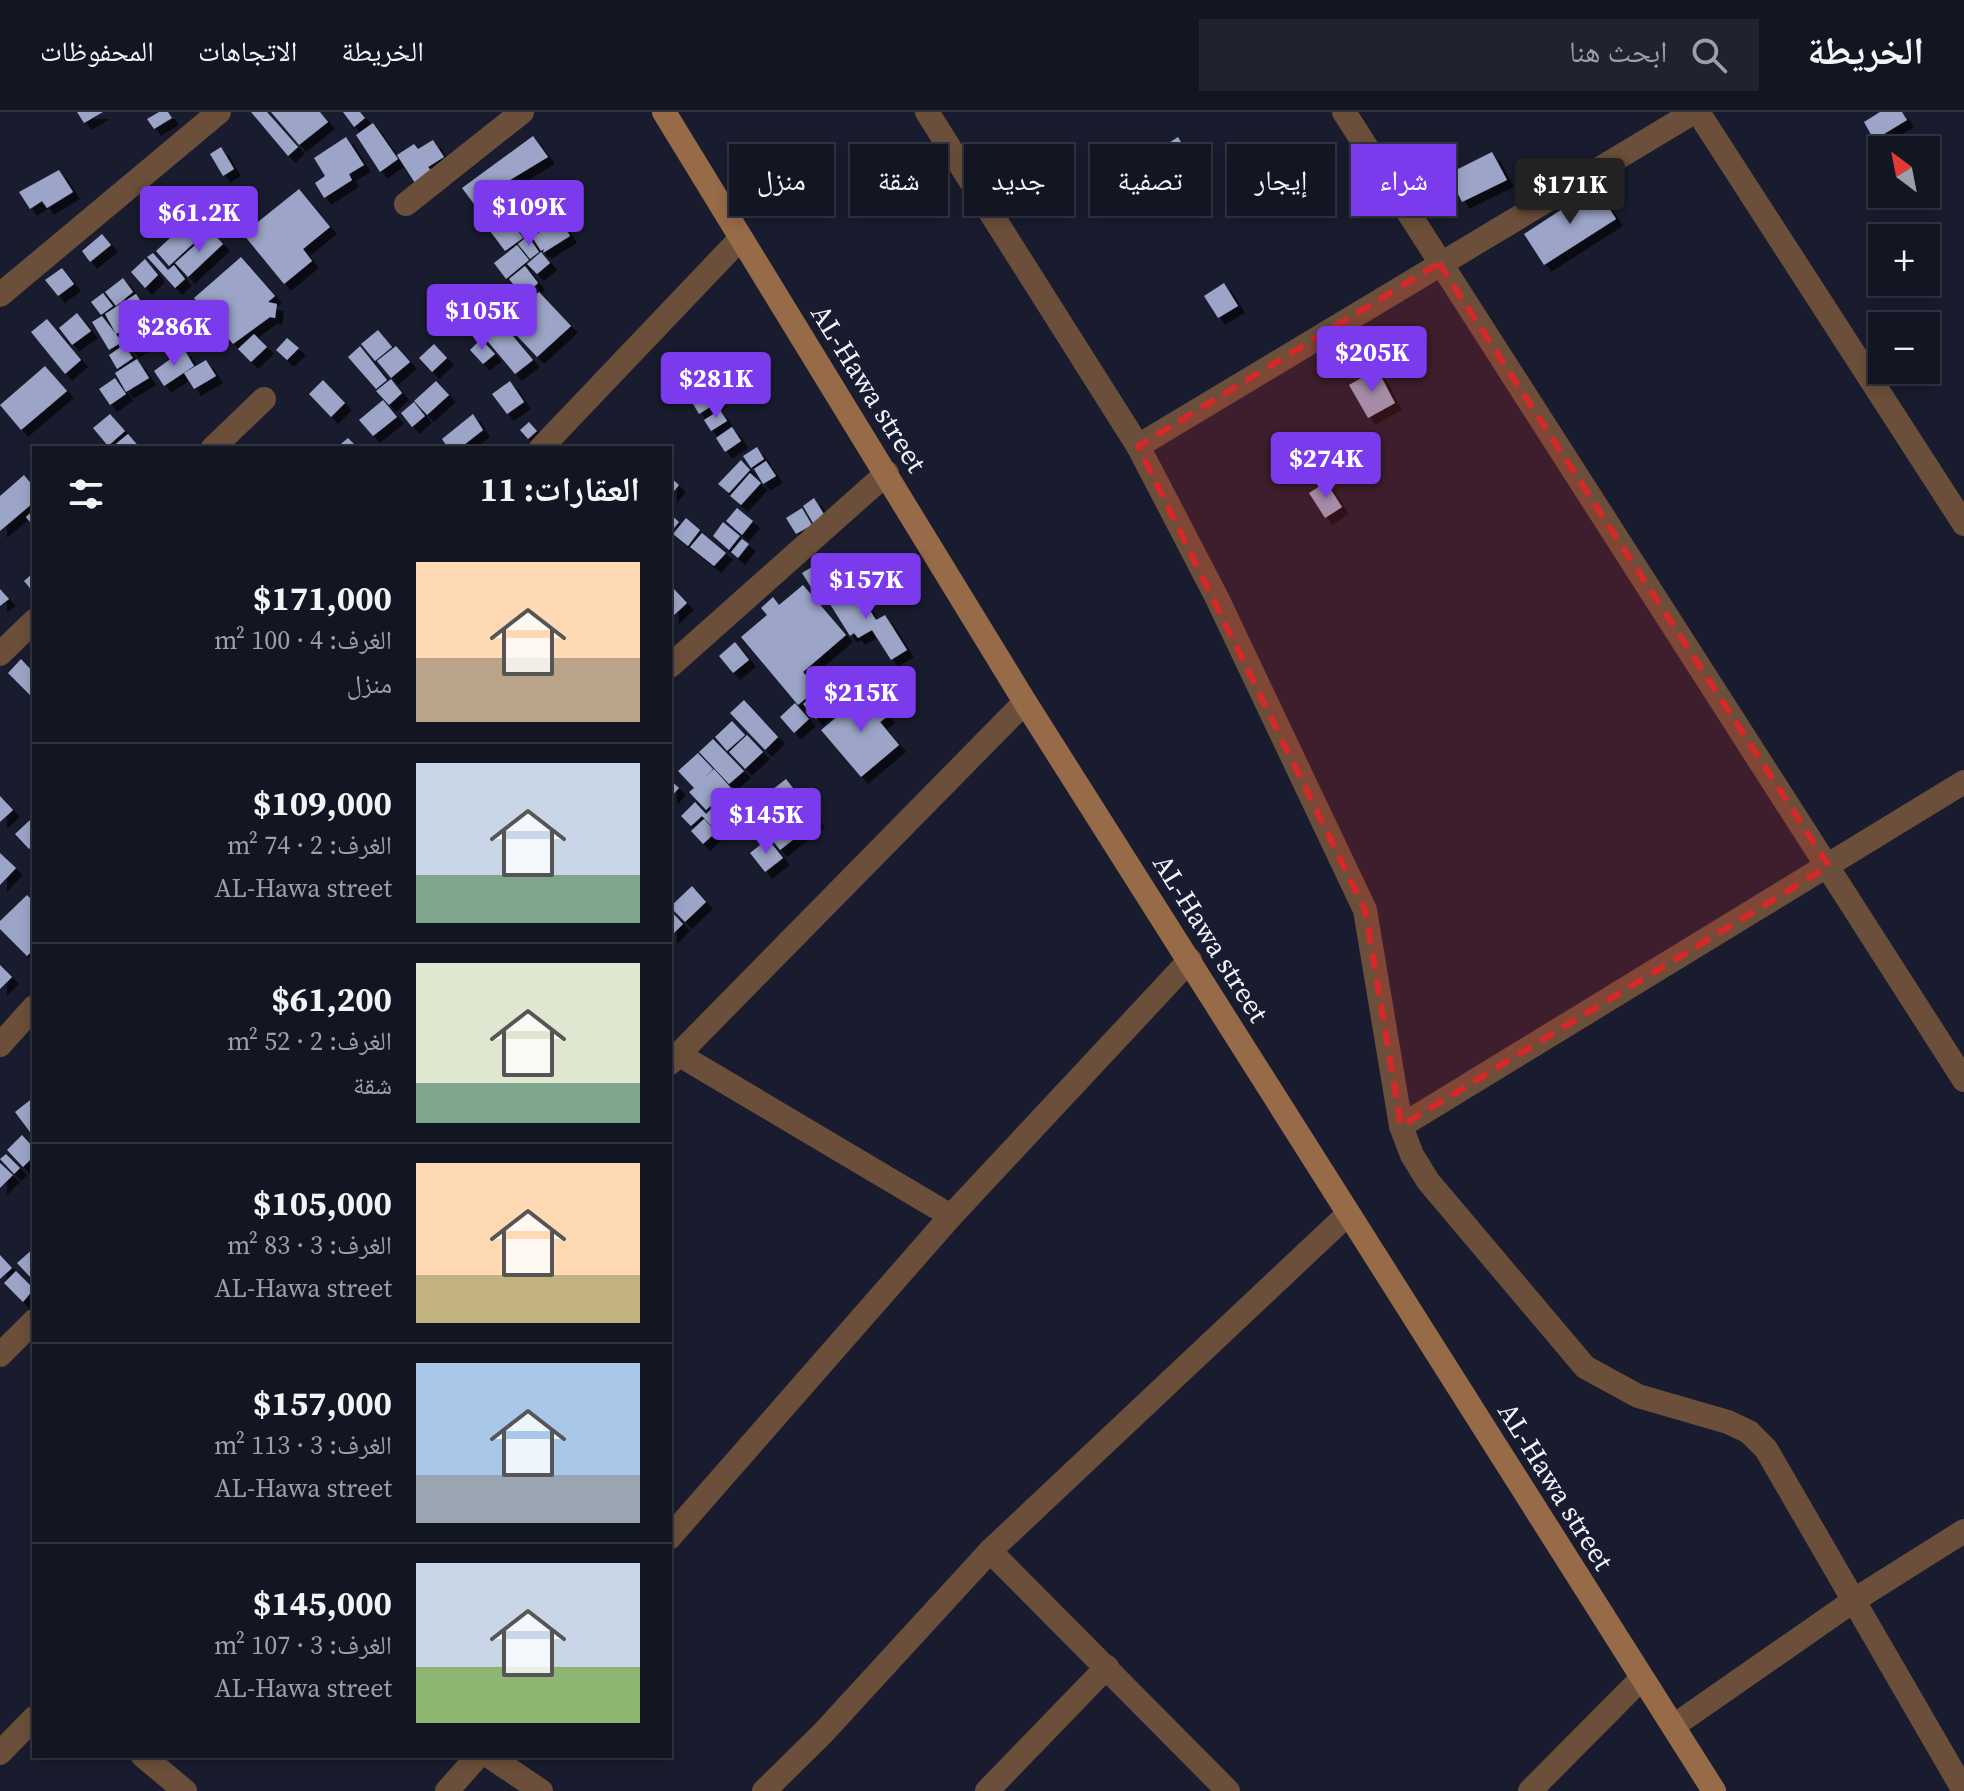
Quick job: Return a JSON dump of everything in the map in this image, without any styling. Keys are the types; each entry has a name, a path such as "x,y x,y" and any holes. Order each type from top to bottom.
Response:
{"street":[{"path":"0,295 219,112"},
{"path":"406,204 522,112"},
{"name":"AL-Hawa street","path":"664,112 1025,702 1714,1791"},
{"path":"927,112 1138,446 1217,598 1365,910 1401,1126 1412,1155 1428,1181 1585,1367 1606,1382 1638,1396 1728,1422 1749,1432 1766,1449 1856,1599 1964,1791"},
{"path":"1344,112 1964,1080"},
{"path":"1138,446 1439,263 1696,112 1964,524"},
{"path":"543,446 740,239"},
{"path":"215,446 264,399"},
{"path":"672,664 887,473"},
{"path":"0,654 32,623"},
{"path":"951,1216 674,1059 1025,702"},
{"path":"1401,1126 1964,782"},
{"path":"672,1535 951,1216 1190,960"},
{"path":"0,1045 32,1009"},
{"path":"764,1791 823,1733 990,1551 1348,1214"},
{"path":"0,1355 32,1323"},
{"path":"1675,1725 1856,1599 1964,1531"},
{"path":"990,1551 1228,1791"},
{"path":"987,1791 1107,1667"},
{"path":"1530,1791 1641,1679"},
{"path":"0,1753 32,1720"},
{"path":"145,1758 185,1791"},
{"path":"447,1791 476,1758"},
{"path":"492,1758 541,1791"}],"highlighted area":[{"path":"1439,263 1829,866 1401,1126 1365,910 1138,446"}],"building":[{"path":"77,112 103,112 84,123"},
{"path":"159,112 168,112 172,118 154,129 147,119"},
{"path":"251,112 267,112 298,147 288,156"},
{"path":"271,112 320,112 328,122 299,145"},
{"path":"343,112 360,112 365,118 354,127"},
{"path":"1880,112 1902,112 1907,120 1881,136 1872,136 1864,122"},
{"path":"373,123 398,159 380,172 356,135"},
{"path":"533,136 548,157 510,180 520,194 503,207 495,196 477,208 462,188"},
{"path":"346,137 364,165 349,174 352,180 324,198 315,183 325,176 314,158"},
{"path":"1178,137 1182,144 1167,144"},
{"path":"433,140 444,157 428,167 432,172 415,183 397,155 414,144 418,149"},
{"path":"221,147 234,169 223,176 210,154"},
{"path":"1492,152 1507,180 1462,202 1456,190 1456,170"},
{"path":"59,170 73,192 47,208 42,201 30,209 19,192"},
{"path":"1596,187 1616,219 1544,265 1524,234"},
{"path":"299,189 330,227 303,249 312,261 284,284 243,234"},
{"path":"505,213 523,238 505,251 487,227"},
{"path":"196,214 210,228 169,266 156,251"},
{"path":"560,219 570,236 543,253 544,249 541,251 532,237"},
{"path":"211,231 223,244 188,277 175,263"},
{"path":"102,234 111,245 90,262 82,251"},
{"path":"528,236 539,252 530,259 518,244"},
{"path":"517,245 529,260 506,279 494,263"},
{"path":"541,252 550,263 537,274 527,264"},
{"path":"153,253 168,270 174,265 185,279 175,288 147,257"},
{"path":"241,257 275,296 268,302 277,304 275,318 270,317 233,344 194,298"},
{"path":"145,259 158,275 145,288 131,272"},
{"path":"525,266 538,283 523,296 509,279"},
{"path":"62,268 74,284 58,296 45,280"},
{"path":"123,278 133,292 116,306 105,292"},
{"path":"1224,283 1238,306 1218,318 1204,296"},
{"path":"539,292 571,326 537,357 505,323"},
{"path":"103,293 113,306 101,315 91,302"},
{"path":"136,294 149,314 116,334 105,314"},
{"path":"77,313 91,331 72,345 59,328"},
{"path":"150,315 161,332 132,351 121,334"},
{"path":"102,316 122,342 109,350 92,322"},
{"path":"47,319 81,360 65,374 31,332"},
{"path":"502,323 533,360 515,374 484,337"},
{"path":"378,330 392,347 375,361 361,344"},
{"path":"254,334 267,347 251,362 238,349"},
{"path":"287,338 299,348 287,360 276,350"},
{"path":"481,339 495,354 483,364 470,350"},
{"path":"434,344 447,358 432,372 419,358"},
{"path":"124,345 133,358 117,369 109,355"},
{"path":"360,346 387,380 376,389 348,357"},
{"path":"396,346 410,362 391,378 377,361"},
{"path":"184,349 194,366 164,386 154,371"},
{"path":"137,359 149,378 126,392 115,373"},
{"path":"206,360 216,376 194,389 184,373"},
{"path":"45,366 67,391 21,430 0,405"},
{"path":"1377,369 1395,403 1368,418 1349,385"},
{"path":"115,378 126,394 110,405 99,389"},
{"path":"391,379 402,393 389,405 376,391"},
{"path":"707,379 721,400 699,414 686,392"},
{"path":"323,380 345,403 331,417 309,394"},
{"path":"436,381 449,395 427,415 414,401"},
{"path":"510,381 524,402 507,414 492,394"},
{"path":"383,400 397,417 373,436 359,420"},
{"path":"414,402 425,416 412,427 401,413"},
{"path":"720,410 727,421 711,431 704,420"},
{"path":"110,414 125,431 108,446 93,428"},
{"path":"473,414 483,430 463,446 447,446 442,439"},
{"path":"529,422 537,431 528,439 520,430"},
{"path":"732,427 741,441 725,452 716,438"},
{"path":"128,434 138,446 113,446"},
{"path":"348,438 356,446 338,446"},
{"path":"757,447 764,459 751,468 743,456"},
{"path":"741,460 750,470 729,493 718,484"},
{"path":"766,461 776,476 763,484 754,469"},
{"path":"750,473 761,483 741,505 730,496"},
{"path":"24,475 32,485 32,504 0,531 0,496"},
{"path":"672,479 679,485 672,494"},
{"path":"1326,482 1342,507 1325,518 1309,493"},
{"path":"814,498 825,516 813,523 803,506"},
{"path":"737,508 753,521 742,535 726,521"},
{"path":"802,508 812,525 796,534 786,518"},
{"path":"672,516 679,522 672,531"},
{"path":"686,518 700,530 688,546 673,534"},
{"path":"723,522 740,536 729,550 713,536"},
{"path":"702,533 726,553 714,566 690,547"},
{"path":"742,539 749,544 738,558 731,552"},
{"path":"830,556 842,575 814,592 802,573"},
{"path":"32,574 32,591 24,581"},
{"path":"803,585 846,635 803,672 817,689 798,705 741,637 767,615 761,608 773,597 779,605"},
{"path":"854,585 876,620 885,615 907,650 891,660 872,630 858,638 854,633 850,636 828,601"},
{"path":"0,589 9,599 0,606"},
{"path":"674,589 687,603 672,617"},
{"path":"735,642 749,660 733,673 719,656"},
{"path":"21,659 32,671 32,697 8,673"},
{"path":"884,671 895,688 880,698 869,681"},
{"path":"818,691 831,706 816,719 803,704"},
{"path":"867,691 888,716 880,722 899,745 861,777 821,730 838,716 835,712"},
{"path":"744,700 778,737 765,750 730,713"},
{"path":"795,703 809,719 794,733 780,717"},
{"path":"732,721 745,735 727,751 715,737"},
{"path":"747,735 763,752 745,769 729,752"},
{"path":"713,739 744,771 729,784 699,752"},
{"path":"698,753 713,769 704,778 714,769 731,788 706,810 689,792 694,788 678,771"},
{"path":"786,779 818,820 780,850 765,831 772,826 754,804"},
{"path":"672,782 679,788 672,796"},
{"path":"0,796 13,810 0,822"},
{"path":"721,800 736,816 718,833 702,816 691,826 681,816 695,802 706,814"},
{"path":"704,819 716,832 703,844 691,831"},
{"path":"30,820 32,846 29,849 15,834"},
{"path":"768,839 783,858 765,872 750,853"},
{"path":"0,853 16,868 0,885"},
{"path":"692,886 706,902 685,922 672,905"},
{"path":"27,895 32,900 32,951 27,956 0,929 0,921"},
{"path":"672,912 683,924 672,935"},
{"path":"0,965 12,977 0,989"},
{"path":"32,1099 32,1130 30,1132 15,1112"},
{"path":"22,1135 32,1146 32,1158 23,1167 7,1150"},
{"path":"6,1154 20,1168 14,1174 0,1159"},
{"path":"0,1163 13,1175 0,1188"},
{"path":"32,1250 32,1279 17,1263"},
{"path":"0,1255 12,1268 0,1279"},
{"path":"16,1271 32,1287 32,1291 23,1302 4,1283"}]}
